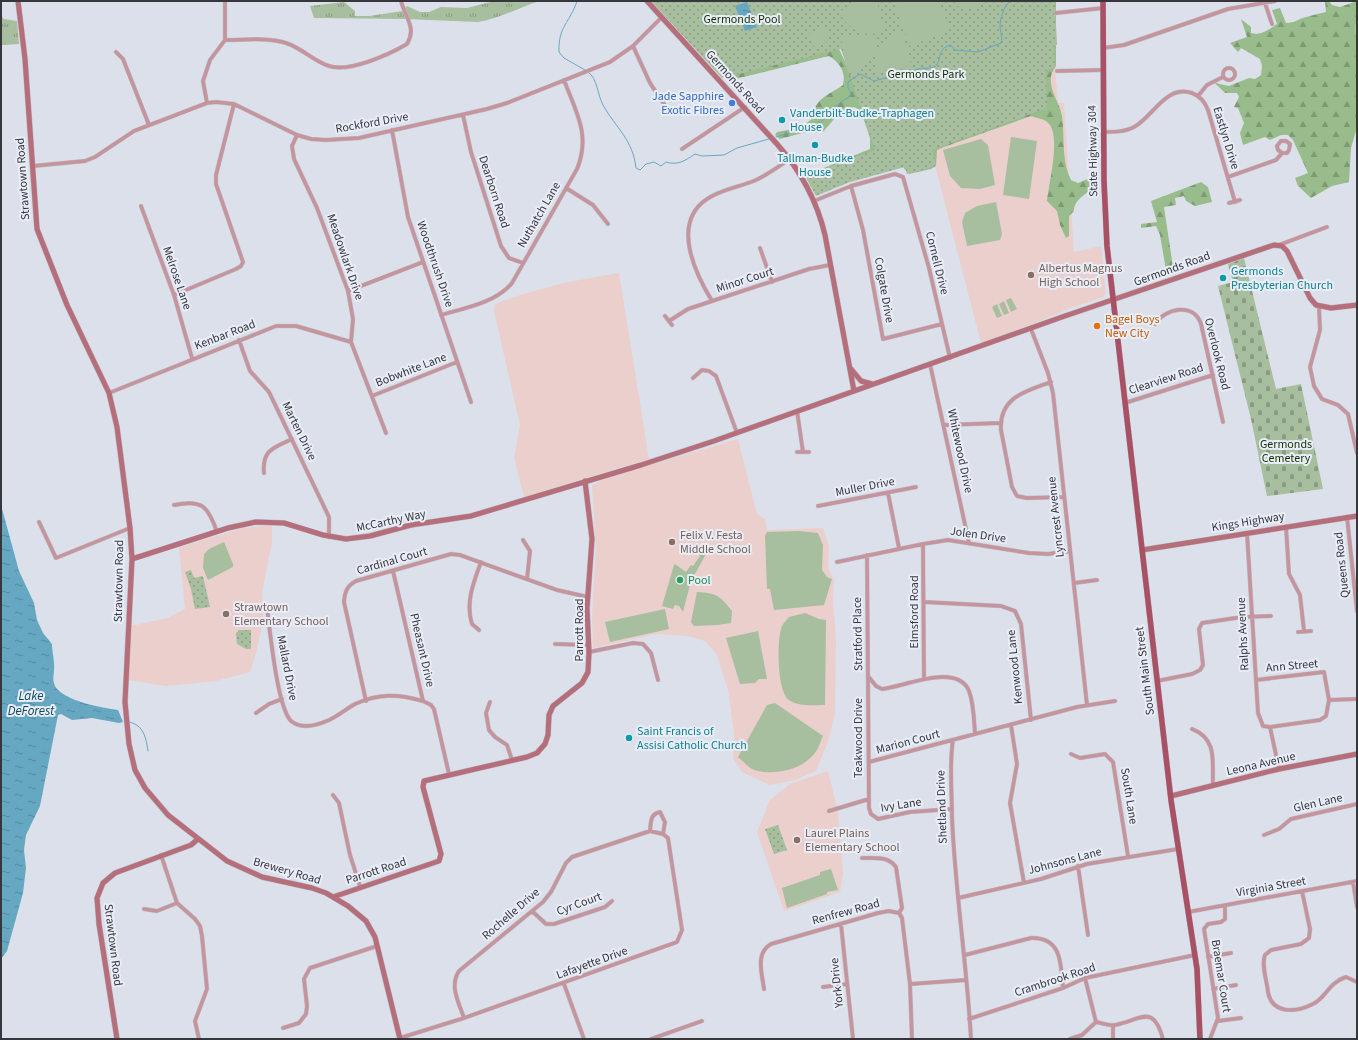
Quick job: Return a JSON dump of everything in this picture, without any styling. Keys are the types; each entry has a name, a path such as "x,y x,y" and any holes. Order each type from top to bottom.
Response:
{"main road":[{"name":"State Highway 304","path":"1103,1 1105,219 1113,300"},
{"name":"South Main Street","path":"1113,300 1171,796 1195,955 1199,995 1200,1039"}],"street":[{"name":"Strawtown Road","path":"18,1 25,60 37,229 67,305 109,393 117,427 130,528 132,559 125,702 132,760 141,781 157,803 168,815 198,839 191,845 115,873 103,883 97,898 98,924 117,1039"},
{"path":"206,103 203,81 205,70 210,60 225,40 225,1"},
{"path":"225,40 284,42 294,45 329,66 340,68 352,67 407,44 412,36 412,28 401,1"},
{"name":"Germonds Road","path":"647,1 790,159 814,201 822,226 854,391 1219,263 1271,246 1279,245"},
{"path":"1103,48 1124,45 1228,9 1275,1"},
{"path":"1265,3 1272,24"},
{"path":"1056,13 1103,8"},
{"name":"Rockford Drive","path":"33,166 85,161 105,151 134,131 206,103 216,102 234,104 296,135 323,140 344,140 463,115 507,103 610,62 633,46 662,17"},
{"path":"633,46 638,53 650,83 664,104"},
{"path":"116,52 123,59 149,125"},
{"path":"1057,71 1103,70"},
{"path":"1198,96 1207,85 1223,76"},
{"name":"Nuthatch Lane","path":"441,316 492,299 504,292 523,263 566,188 581,159 584,136 564,80"},
{"name":"Eastlyn Drive","path":"1104,132 1123,131 1134,128 1174,94 1188,92 1198,96 1207,107 1235,202"},
{"path":"174,295 236,269 241,266 243,262 216,184 216,175 234,104"},
{"path":"682,149 744,107"},
{"name":"Dearborn Road","path":"463,115 471,152 501,246 509,258 523,263"},
{"name":"Woodthrush Drive","path":"392,130 408,217 471,402"},
{"name":"Meadowlark Drive","path":"296,135 292,146 294,159 317,208 348,291 353,319 352,342 386,433"},
{"path":"1228,177 1271,162 1282,153"},
{"path":"712,301 700,280 692,257 688,238 691,216 696,208 708,198 756,180 790,159"},
{"name":"Cornell Drive","path":"851,186 895,174 901,175 905,180 950,358"},
{"path":"814,201 851,186"},
{"name":"Colgate Drive","path":"851,186 863,230 883,339 942,324"},
{"path":"566,188 593,206 608,224"},
{"path":"1229,203 1240,200"},
{"name":"Melrose Lane","path":"141,206 174,295 192,358"},
{"path":"1279,245 1327,227"},
{"path":"1279,245 1287,250 1311,299 1319,307 1336,308 1357,305"},
{"path":"760,248 772,282"},
{"path":"348,291 424,262"},
{"name":"Minor Court","path":"669,321 684,311 712,301 809,269 830,265"},
{"path":"1319,307 1320,330 1310,367 1314,386 1322,399 1338,405 1348,414 1357,453"},
{"name":"Overlook Road","path":"1155,324 1163,316 1181,310 1188,310 1194,313 1200,321 1223,422"},
{"path":"665,316 672,325"},
{"name":"Kenbar Road","path":"109,393 192,358 276,326 285,325 352,342"},
{"name":"Lyncrest Avenue","path":"1031,329 1051,382 1087,705"},
{"name":"Marten Drive","path":"239,340 250,371 269,392 329,517 329,537"},
{"name":"Bobwhite Lane","path":"372,396 457,362"},
{"name":"Whitewood Drive","path":"930,364 968,543"},
{"name":"Germonds Road","path":"849,365 859,379 866,383 873,384"},
{"path":"693,378 702,370 709,371 716,376 737,433"},
{"name":"Clearview Road","path":"1126,403 1213,375"},
{"path":"1051,382 1015,396 1005,410 1000,423 1014,492 1022,498 1064,497"},
{"path":"585,481 641,465 737,433 854,391"},
{"path":"796,411 803,452"},
{"path":"944,425 1000,423"},
{"path":"264,473 263,461 266,454 271,449 292,439"},
{"path":"797,452 809,452"},
{"name":"McCarthy Way","path":"132,559 244,524 265,522 289,524 329,537 357,539 411,525 460,518 585,481"},
{"name":"Parrott Road","path":"333,897 360,886 432,864 440,860 441,852 423,783 427,779 532,755 543,748 547,739 551,709 585,678 589,670 590,652 588,597 592,540 585,481"},
{"name":"Muller Drive","path":"818,506 916,487"},
{"path":"888,493 899,548"},
{"path":"174,505 190,502 202,505 210,514 217,532"},
{"name":"Kings Highway","path":"1142,550 1357,516"},
{"name":"Queens Road","path":"1347,518 1357,611"},
{"path":"39,522 56,558 130,528"},
{"path":"1286,527 1289,574 1300,595 1304,631"},
{"name":"Ralphs Avenue","path":"1247,533 1260,721 1263,726 1270,727"},
{"path":"523,540 530,551 527,579"},
{"name":"Jolen Drive","path":"837,562 899,548 948,540 1034,554 1070,550"},
{"name":"Elmsford Road","path":"924,544 924,679"},
{"name":"Cardinal Court","path":"366,701 345,610 345,593 349,585 356,581 451,554 460,555 481,562 557,590 588,597"},
{"name":"Stratford Place","path":"867,555 868,676 876,686 882,689 924,679 953,678 966,685 971,697 975,734"},
{"path":"479,630 472,624 470,594 481,562"},
{"name":"Pheasant Drive","path":"393,571 423,701 431,705 434,709 449,774"},
{"path":"1074,583 1096,580"},
{"name":"Kenwood Lane","path":"924,602 1001,606 1015,611 1021,624 1031,720"},
{"name":"Mallard Drive","path":"267,608 274,666 286,714 291,721 307,727 330,720 355,704 366,701"},
{"path":"1158,681 1192,674 1200,670 1202,665 1199,629 1202,623 1252,616 1271,616"},
{"path":"1298,632 1311,631"},
{"path":"590,652 633,643 643,644 651,653 658,680"},
{"path":"554,644 589,645"},
{"name":"Ann Street","path":"1256,680 1324,672 1329,700 1324,718 1270,727"},
{"name":"Teakwood Drive","path":"868,676 869,799"},
{"path":"366,701 389,695 401,695 423,701"},
{"path":"256,713 269,704 282,699"},
{"path":"1329,700 1357,699"},
{"path":"490,702 486,713 489,730 495,737 506,745 512,760"},
{"path":"953,740 1087,705 1115,702"},
{"path":"1012,724 1017,764 1011,792 1010,808 1024,883"},
{"path":"1270,727 1279,770"},
{"path":"1192,729 1199,732 1209,740 1212,746 1213,786"},
{"name":"Marion Court","path":"869,762 953,740"},
{"name":"Shetland Drive","path":"953,740 951,761 954,862 965,955 970,1039"},
{"name":"South Lane","path":"1072,754 1080,758 1105,754 1113,762 1128,856"},
{"name":"Leona Avenue","path":"1171,796 1279,770 1357,754"},
{"path":"333,795 339,803 349,849 360,886"},
{"path":"829,810 869,799"},
{"name":"Ivy Lane","path":"869,799 870,814 878,819 910,812 952,809"},
{"name":"Glen Lane","path":"1264,835 1279,829 1291,819 1357,804"},
{"path":"650,831 652,816 655,813 660,812 665,822 663,834"},
{"name":"Rochelle Drive","path":"464,1018 455,992 454,983 455,977 459,971 532,911 551,892 566,863 572,857 650,831 657,831 663,834"},
{"name":"Lafayette Drive","path":"400,1039 564,984 677,942 681,936 682,930 670,846 668,838 663,834"},
{"name":"Brewery Road","path":"198,839 227,861 251,873 312,888 333,897 350,907 366,921 371,929 377,946 400,1039"},
{"name":"Johnsons Lane","path":"958,898 1024,883 1078,866 1178,848"},
{"path":"161,855 177,903 195,919 200,926 203,939 207,989 195,1021 199,1039"},
{"path":"862,858 887,859 896,866 902,908 899,913"},
{"path":"1078,866 1088,935"},
{"path":"1355,881 1357,907"},
{"name":"Virginia Street","path":"1188,912 1355,881"},
{"path":"1302,891 1310,929 1310,936 1303,943 1271,950 1265,955 1264,960 1269,999 1274,1006 1281,1010 1290,1010 1314,1004 1337,980 1346,977 1357,982"},
{"name":"Cyr Court","path":"532,911 546,924 554,924 605,907 612,901"},
{"path":"144,909 157,911 177,903"},
{"name":"Braemar Court","path":"1210,1039 1218,1021 1204,927 1208,924 1221,922 1226,919 1225,905"},
{"name":"Renfrew Road","path":"764,989 761,954 764,948 771,944 890,911 899,913 902,918 910,984 912,1039"},
{"name":"York Drive","path":"841,924 853,1039"},
{"path":"965,955 1031,938 1049,940 1055,946 1061,964 1063,988"},
{"path":"283,1028 299,1023 306,1014 307,1006 304,979 310,968 316,964 377,946"},
{"path":"1208,957 1231,953"},
{"name":"Crambrook Road","path":"970,1019 1063,988 1085,978 1195,955"},
{"path":"1085,978 1096,1022"},
{"path":"910,984 966,980"},
{"path":"564,984 584,1039"},
{"path":"822,987 847,984"},
{"path":"1213,989 1236,985"},
{"path":"1096,1022 1113,1026 1142,1016 1150,1017 1157,1021 1163,1039"},
{"path":"1218,1021 1241,1018"},
{"path":"651,1039 702,1020"},
{"path":"1070,1039 1082,1035 1096,1022"},
{"path":"1113,1026 1113,1039"}],"shaded area":[{"path":"1046,69 1055,69 1058,103 1064,103 1074,252 1101,246 1106,294 1103,297 981,343 931,150"},
{"path":"619,273 649,459 524,497 514,458 520,425 494,311 495,304 563,283"},
{"path":"738,439 757,514 765,519 767,530 823,528 829,546 828,567 834,581 833,603 836,638 835,714 828,742 816,771 795,780 770,785 742,772 733,758 734,734 728,690 717,655 705,641 687,636 656,634 593,648 592,615 596,547 592,485 607,478"},
{"path":"272,525 272,543 262,592 263,622 250,672 216,681 166,686 128,680 131,626 167,618 185,609 179,547 244,528"},
{"path":"828,771 838,812 843,873 840,892 784,911 757,832 770,800 790,784"}],"green space":[{"path":"494,1 540,1 494,18 478,22 405,19 314,18 310,6 344,2 355,11 355,16 369,16 403,11 407,6 420,12 429,12 441,7 467,8"},
{"name":"Germonds Park","path":"651,1 1055,1 1057,45 1054,45 1055,69 1046,69 1047,108 932,150 936,166 907,174 905,167 850,182 816,196 805,176 875,150 841,49 722,78"},
{"path":"856,1 877,1 884,31 870,34 864,33 847,24 839,12"},
{"path":"901,1 938,1 950,28 949,31 910,46 894,4"},
{"path":"954,1 988,1 970,9 957,6"},
{"name":"Germonds Park","path":"1003,1 1056,1 1056,66 1053,70 1051,81 1053,92 1060,107 1062,116 1066,164 1071,180 1078,183 1092,177 1094,182 1091,190 1078,200 1074,211 1069,216 1069,236 1066,238 1060,225 1057,211 1047,201 1053,162 1054,141 1053,132 1050,125 1044,120 1031,116 937,150 936,166 931,169 909,174 903,167 808,176 809,174 870,149 870,138 861,111 854,107 841,111 823,132 802,133 780,139 775,135 777,132 799,128 812,119 819,101 843,85 844,76 839,65 829,56 731,80 727,80 716,68 839,49 847,66"},
{"path":"1325,1 1329,1 1332,5 1340,7 1357,1 1357,127 1351,148 1349,182 1332,186 1311,198 1298,186 1295,178 1308,173 1293,140 1288,135 1281,135 1270,140 1265,137 1243,145 1240,133 1244,123 1238,108 1234,107 1239,97 1237,93 1225,93 1215,83 1229,86 1249,78 1255,79 1261,75 1262,66 1260,59 1241,48 1238,52 1230,43 1247,37 1241,19 1251,27 1251,33 1258,34 1265,32 1277,24 1272,10 1280,8 1286,23 1289,23 1308,16 1326,12"},
{"path":"1,16 4,19 17,21 19,44 1,45"},
{"path":"824,27 830,41 814,47 809,33"},
{"path":"900,32 906,44 911,64 909,66 876,72 876,58 880,47 888,38"},
{"path":"877,35 874,55 866,65 848,73 841,39 844,36"},
{"path":"1011,137 1037,141 1029,199 1003,195"},
{"path":"981,139 988,145 995,185 980,189 961,188 950,176 943,150"},
{"path":"1201,182 1208,187 1212,202 1195,206 1186,201 1184,196 1175,198 1176,205 1164,207 1174,274 1167,276 1160,235 1156,226 1141,228 1141,224 1157,222 1151,201"},
{"path":"996,202 1002,234 1000,240 967,246 962,222 965,213 977,206"},
{"name":"Germonds Cemetery","path":"1244,258 1276,389 1301,384 1323,489 1267,496 1251,419 1218,286 1233,282 1228,264"},
{"path":"1011,298 1017,309 1011,312 1006,300"},
{"path":"1004,301 1009,313 1004,315 999,304"},
{"path":"997,304 1002,316 997,318 992,307"},
{"path":"799,531 818,533 823,545 822,570 827,577 832,579 824,605 774,610 770,589 767,589 765,536 767,532"},
{"path":"224,542 233,567 208,580 203,568 204,554 209,549"},
{"name":"Pool","path":"701,550 706,554 691,581 683,612 679,606 675,605 673,609 662,606 674,565 675,564 686,572 691,565 693,566 700,556 698,554"},
{"path":"191,570 194,578 203,576 210,607 195,609 191,589 185,572"},
{"path":"697,592 713,594 721,598 732,611 731,623 694,626 691,622"},
{"path":"665,609 669,629 610,642 605,622"},
{"path":"805,613 819,619 826,620 825,705 797,704 789,700 782,688 779,667 779,645 782,627 789,617"},
{"path":"239,630 251,630 251,649 246,649 237,644 236,633"},
{"path":"758,631 767,679 759,679 755,683 740,684 726,638"},
{"path":"775,703 823,736 817,750 805,763 788,770 778,772 752,769 738,757 767,705"},
{"path":"778,825 787,850 774,854 765,829"},
{"path":"831,869 838,890 827,892 827,894 787,908 782,888 820,875 820,872"}],"water":[{"path":"747,2 757,27 745,31 735,6"},
{"name":"Lake DeForest","path":"1,505 19,571 34,603 37,620 43,633 52,644 54,664 53,679 55,686 59,691 74,700 118,710 123,722 119,723 92,718 72,720 61,714 58,715 40,806 26,835 24,850 26,868 23,893 7,951 1,959"}],"waterway":[{"path":"577,1 562,30 559,43 559,52 564,58 585,70"},
{"path":"776,137 803,129 817,127 833,108 850,96 851,93 848,88 848,82 860,74 874,81 935,66 938,63 940,55 945,47 951,45 955,50 978,52 1001,43 1001,20 1004,9 1010,1"},
{"path":"588,72 596,83 603,105 628,142 636,168 640,170 646,164 654,162 661,166 666,162 678,163 695,154 702,156 724,155 737,148 769,139"},
{"path":"129,722 141,729 145,737 148,751"}],"place":[{"name":"Jade Sapphire Exotic Fibres","path":"732,103"},
{"name":"Vanderbilt-Budke-Traphagen House","path":"782,120"},
{"name":"Tallman-Budke House","path":"815,145"},
{"name":"Albertus Magnus High School","path":"1031,275"},
{"name":"Germonds Presbyterian Church","path":"1223,278"},
{"name":"Bagel Boys New City","path":"1097,326"},
{"name":"Felix V. Festa Middle School","path":"672,542"},
{"name":"Pool","path":"680,580"},
{"name":"Strawtown Elementary School","path":"226,614"},
{"name":"Saint Francis of Assisi Catholic Church","path":"629,738"},
{"name":"Laurel Plains Elementary School","path":"797,840"}],"park label":[{"name":"Germonds Pool","path":"742,19"}]}
